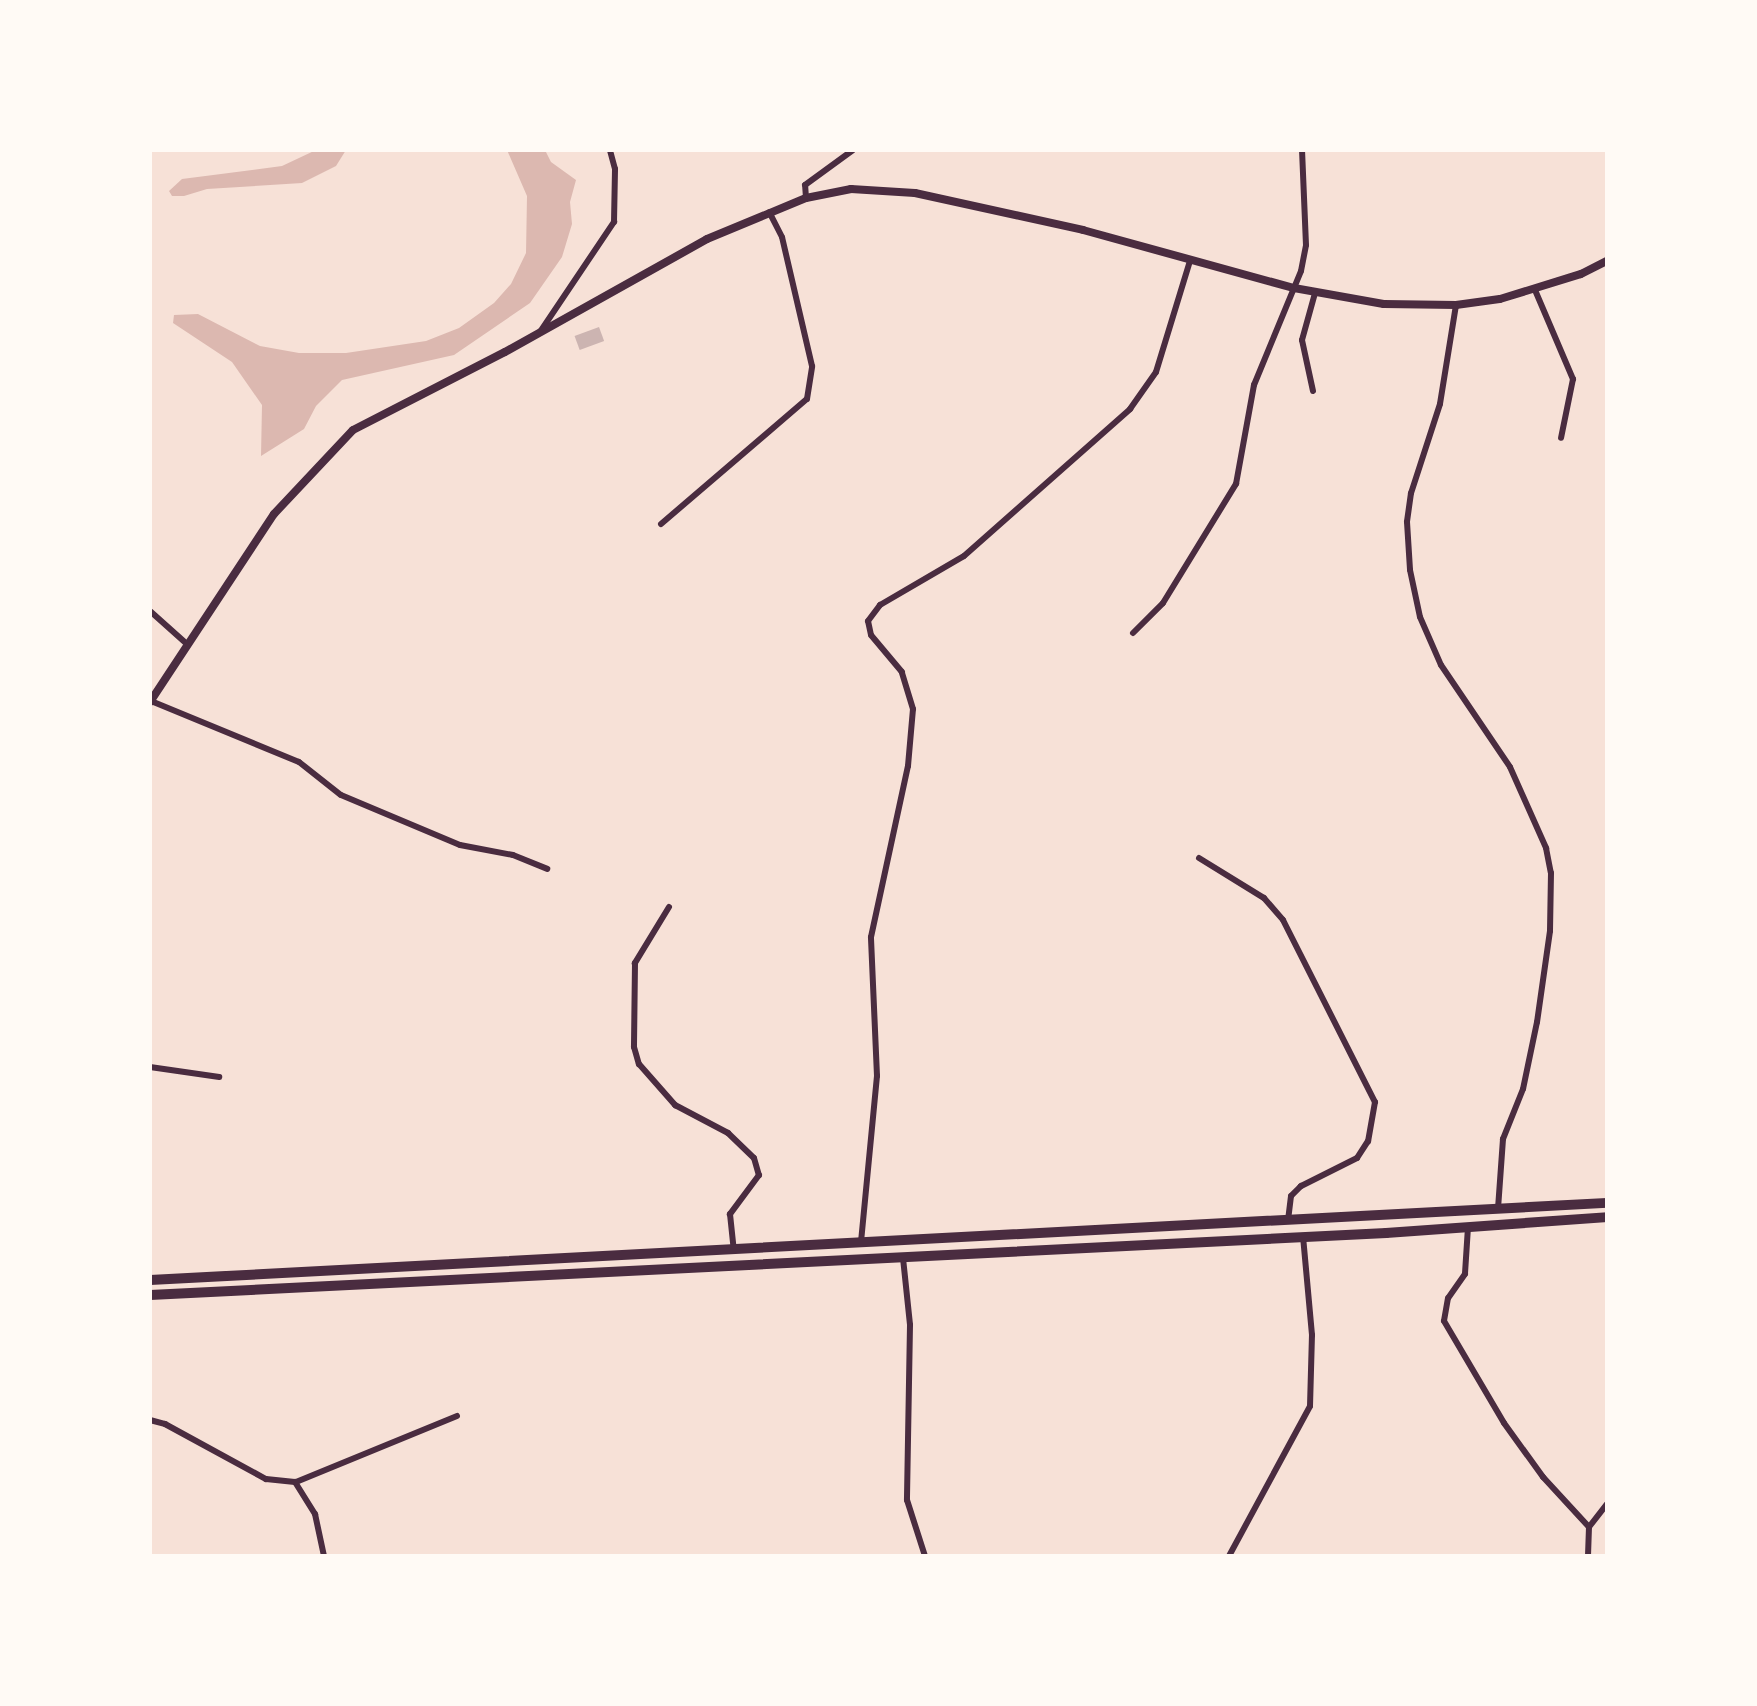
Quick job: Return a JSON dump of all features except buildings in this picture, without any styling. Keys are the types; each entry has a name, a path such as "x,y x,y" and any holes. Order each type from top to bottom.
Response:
{"highway":[{"path":"150,1280 1607,1203"},
{"path":"150,1296 1607,1217"}],"street":[{"path":"540,333 614,222 615,169 610,150"},
{"path":"806,198 805,186 853,150"},
{"path":"1134,633 1163,602 1236,484 1254,385 1294,288 1306,245 1302,150"},
{"path":"547,869 513,854 460,845 341,795 299,762 150,702 274,514 353,430 768,210 851,189 915,193 1083,230 1315,293 1384,304 1456,305 1535,290 1607,261"},
{"path":"661,524 807,399 812,366 782,237 768,210"},
{"path":"860,1244 878,1076 871,938 908,766 913,709 902,672 871,635 868,622 880,604 964,556 1130,409 1156,372 1190,261"},
{"path":"1535,290 1572,379 1561,438"},
{"path":"1312,391 1302,340 1315,293"},
{"path":"1456,305 1440,404 1411,493 1406,522 1410,570 1420,616 1441,665 1510,767 1546,848 1551,873 1550,930 1537,1022 1523,1090 1503,1139 1498,1210"},
{"path":"150,611 189,646"},
{"path":"1199,858 1264,898 1284,920 1375,1102 1368,1141 1357,1158 1300,1186 1291,1196 1288,1222"},
{"path":"669,906 636,964 634,1047 638,1064 675,1105 728,1133 754,1158 759,1175 730,1214 734,1251"},
{"path":"150,1067 219,1078"},
{"path":"1468,1227 1465,1274 1448,1298 1444,1321 1504,1422 1543,1477 1589,1528"},
{"path":"1229,1556 1310,1406 1313,1349 1303,1236"},
{"path":"903,1258 910,1325 906,1500 925,1556"},
{"path":"150,1420 165,1424 266,1479 295,1482 456,1416"},
{"path":"295,1482 315,1514 324,1556"},
{"path":"1588,1556 1589,1528 1607,1504"}],"shaded area":[{"path":"316,150 346,150 336,166 302,183 207,189 184,196 172,196 169,191 182,179 282,166"},
{"path":"507,150 545,150 551,162 576,180 570,202 572,224 562,257 530,303 454,355 342,380 316,406 304,429 261,456 262,405 232,362 173,323 174,315 198,314 260,346 299,353 346,353 426,341 459,328 494,303 511,284 526,253 527,196"}]}
